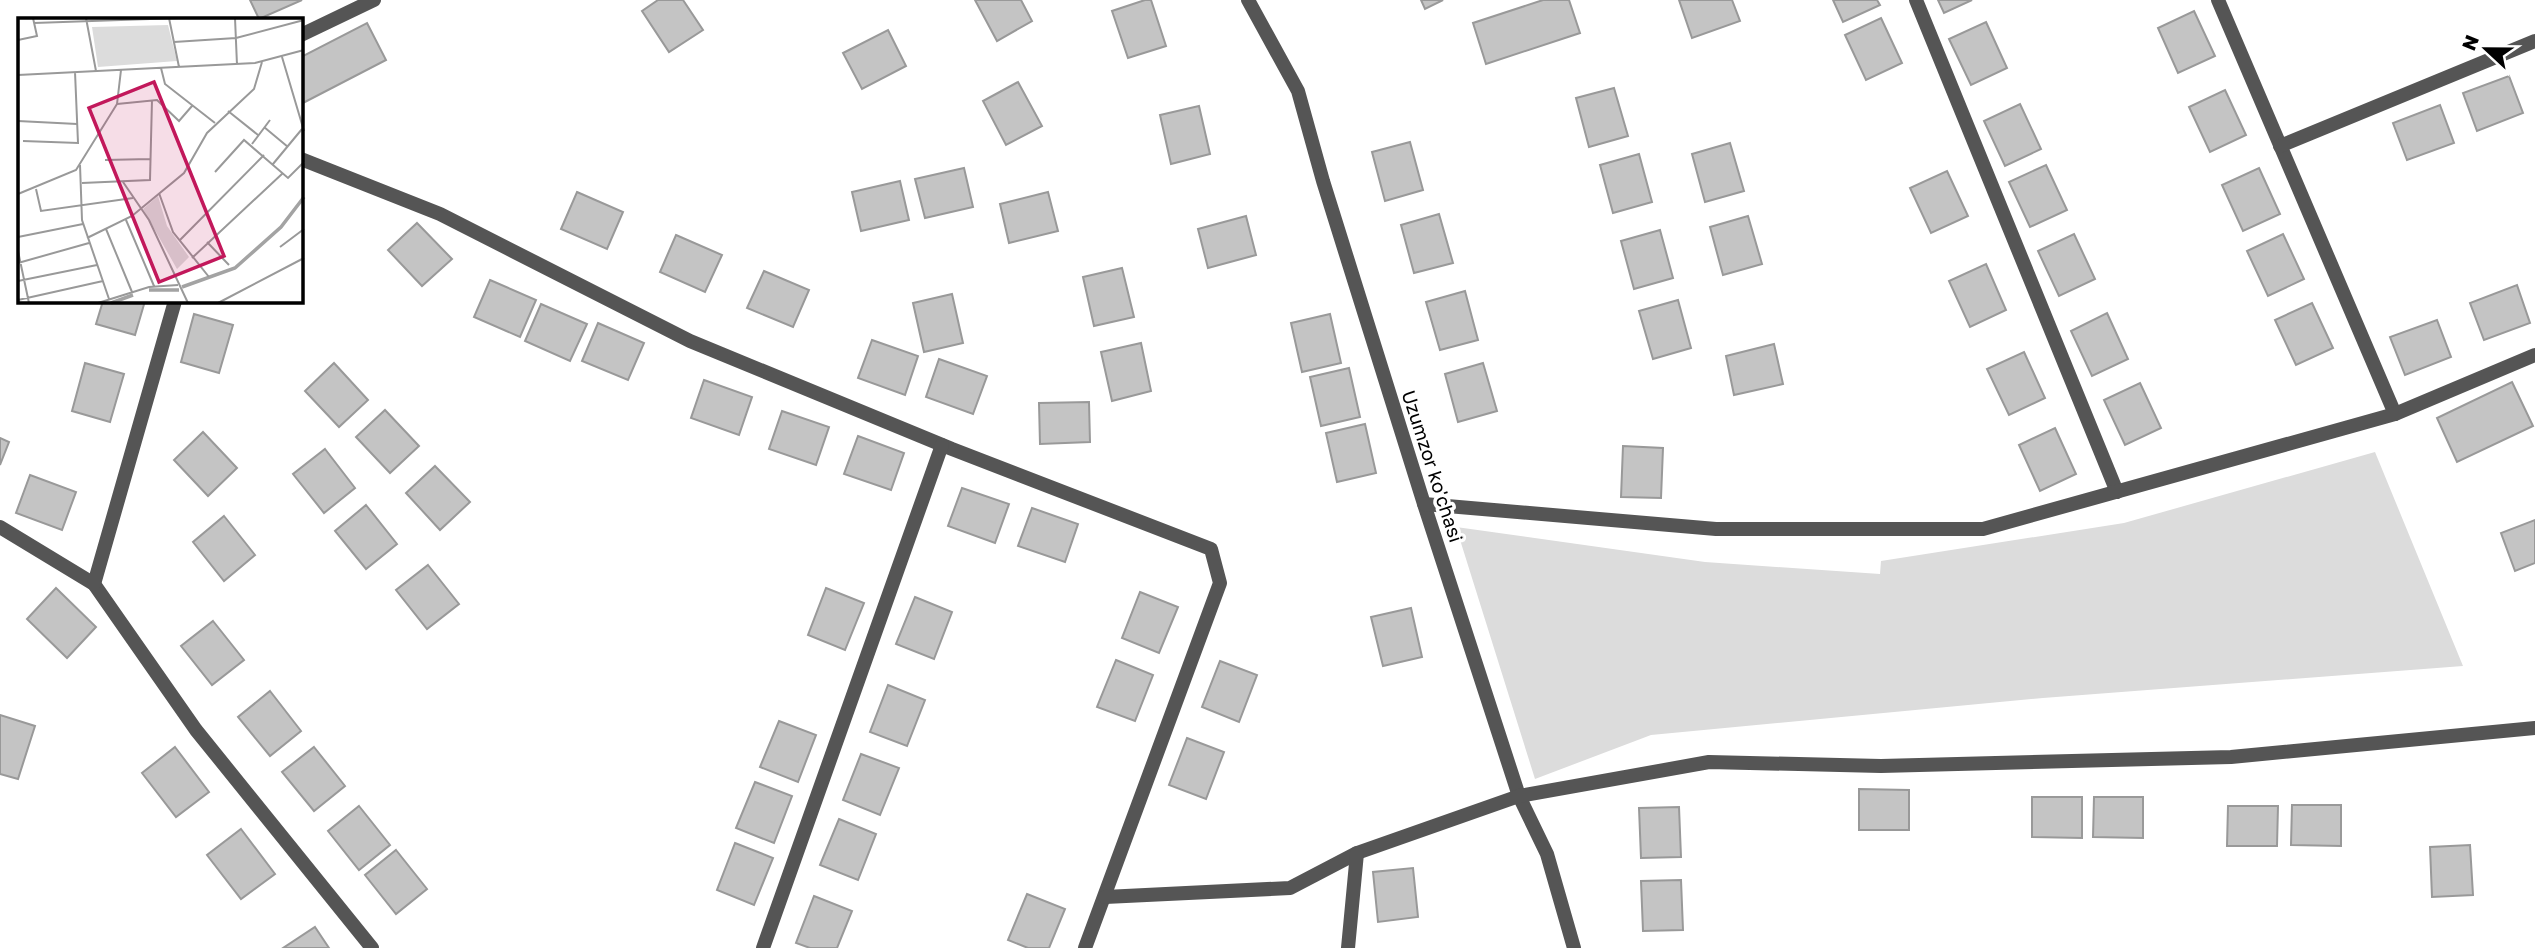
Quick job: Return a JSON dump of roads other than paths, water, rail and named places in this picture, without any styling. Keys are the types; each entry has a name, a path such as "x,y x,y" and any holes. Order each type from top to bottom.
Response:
{"street":[{"path":"303,33 374,0"},
{"name":"Uzumzor ko'chasi","path":"1248,0 1298,91 1323,181 1424,504 1519,796 1547,854 1574,948"},
{"path":"1916,0 2117,492"},
{"path":"2218,0 2395,414"},
{"path":"2280,146 2535,41"},
{"path":"303,160 440,214 690,341 942,445 1211,549 1220,583 1085,948"},
{"path":"94,584 174,303"},
{"path":"1424,504 1716,529 1983,529 2395,414 2535,355"},
{"path":"763,948 942,445"},
{"path":"0,527 94,584 196,730 372,948"},
{"path":"1105,897 1290,888 1357,853 1519,796 1709,762 1881,766 2231,757 2535,728"},
{"path":"1348,948 1357,853"}]}
